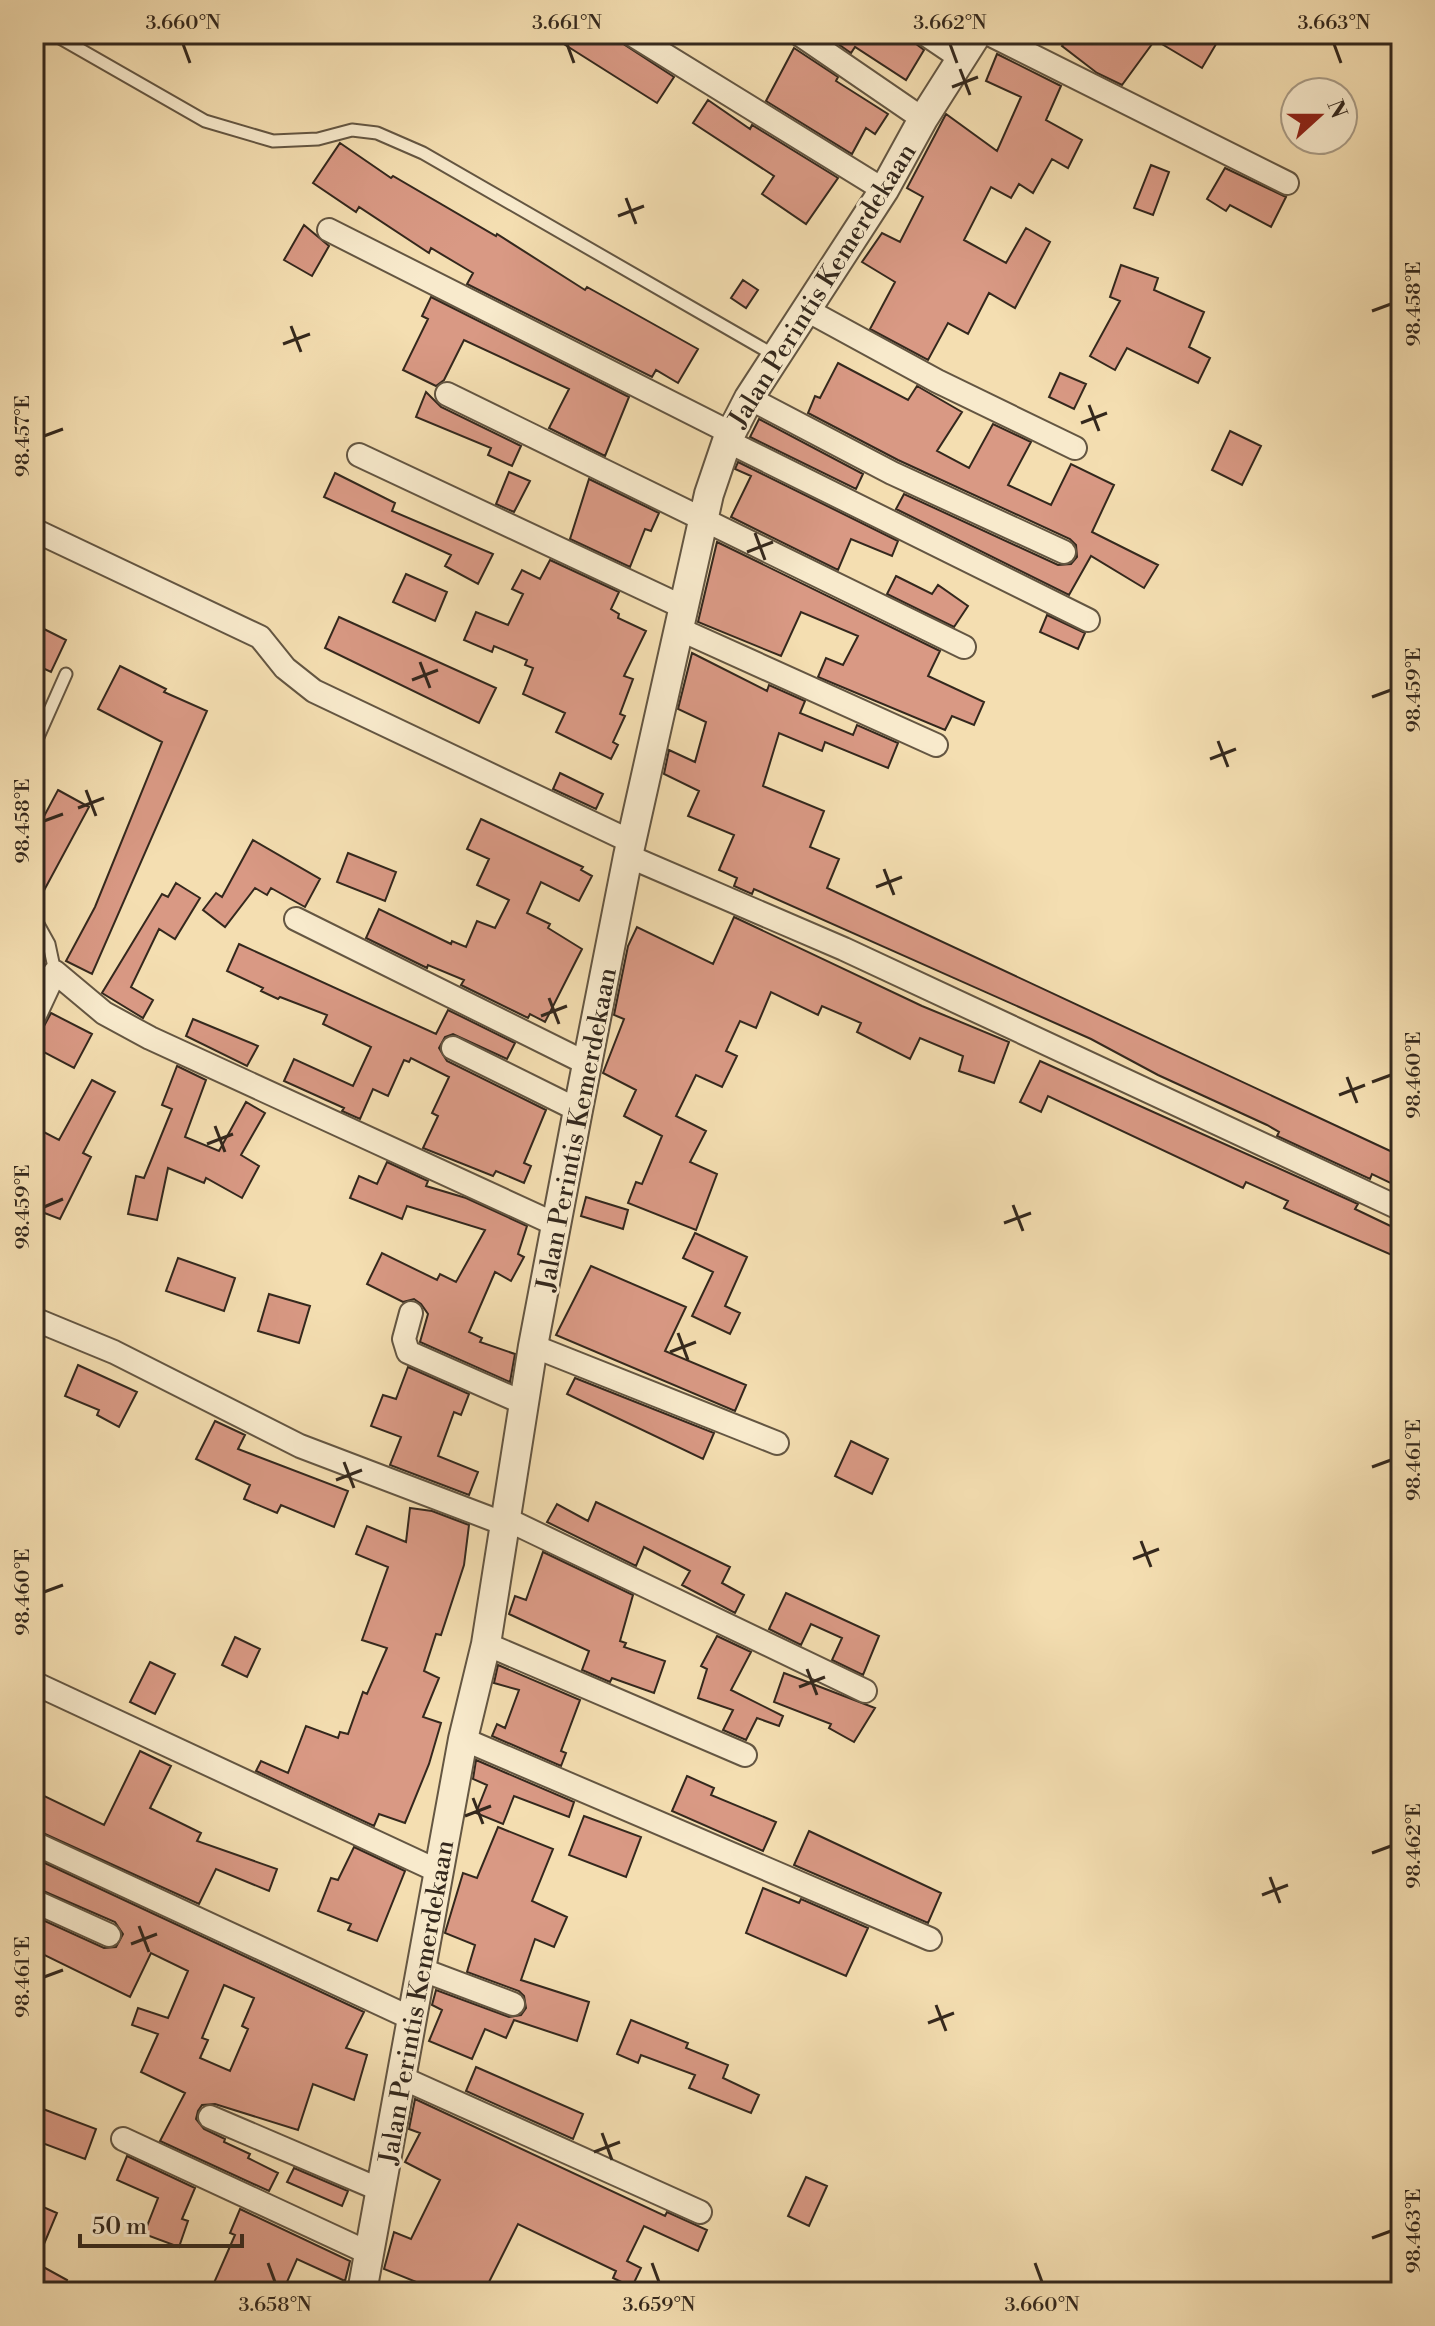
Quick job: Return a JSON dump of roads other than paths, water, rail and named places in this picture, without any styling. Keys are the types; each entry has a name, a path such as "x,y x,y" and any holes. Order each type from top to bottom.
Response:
{"street":[{"path":"631,34 884,190"},
{"path":"799,34 923,119"},
{"path":"925,34 962,59"},
{"name":"Jalan Perintis Kemerdekaan","path":"362,2292 383,2191 400,2077 463,1739 486,1644 533,1346 578,1110 630,849 703,519 729,437 749,398 884,190 923,119 977,34"},
{"path":"989,34 1287,183"},
{"path":"329,230 1088,620"},
{"path":"805,309 937,381 1075,448"},
{"path":"447,394 964,647"},
{"path":"749,398 892,473 1064,552"},
{"path":"359,455 936,745"},
{"path":"34,530 260,637 285,668 314,691 630,849 1401,1209"},
{"path":"296,919 588,1064"},
{"path":"34,1017 55,972 104,1013 140,1033 557,1225"},
{"path":"453,1048 578,1110"},
{"path":"411,1313 404,1339 408,1352 526,1404"},
{"path":"34,1319 114,1352 300,1446 506,1522 865,1691"},
{"path":"533,1346 777,1443"},
{"path":"486,1644 745,1755"},
{"path":"34,1683 440,1872"},
{"path":"463,1739 930,1939"},
{"path":"34,1843 413,2019"},
{"path":"34,1901 109,1935"},
{"path":"420,1969 513,2004"},
{"path":"400,2077 700,2212"},
{"path":"210,2117 383,2191"},
{"path":"123,2139 371,2254"}],"lane":[{"path":"53,34 205,121 273,141 318,139 352,130 377,133 423,153 774,356"},
{"path":"34,746 66,674"},
{"path":"34,917 49,944 55,972"}]}
